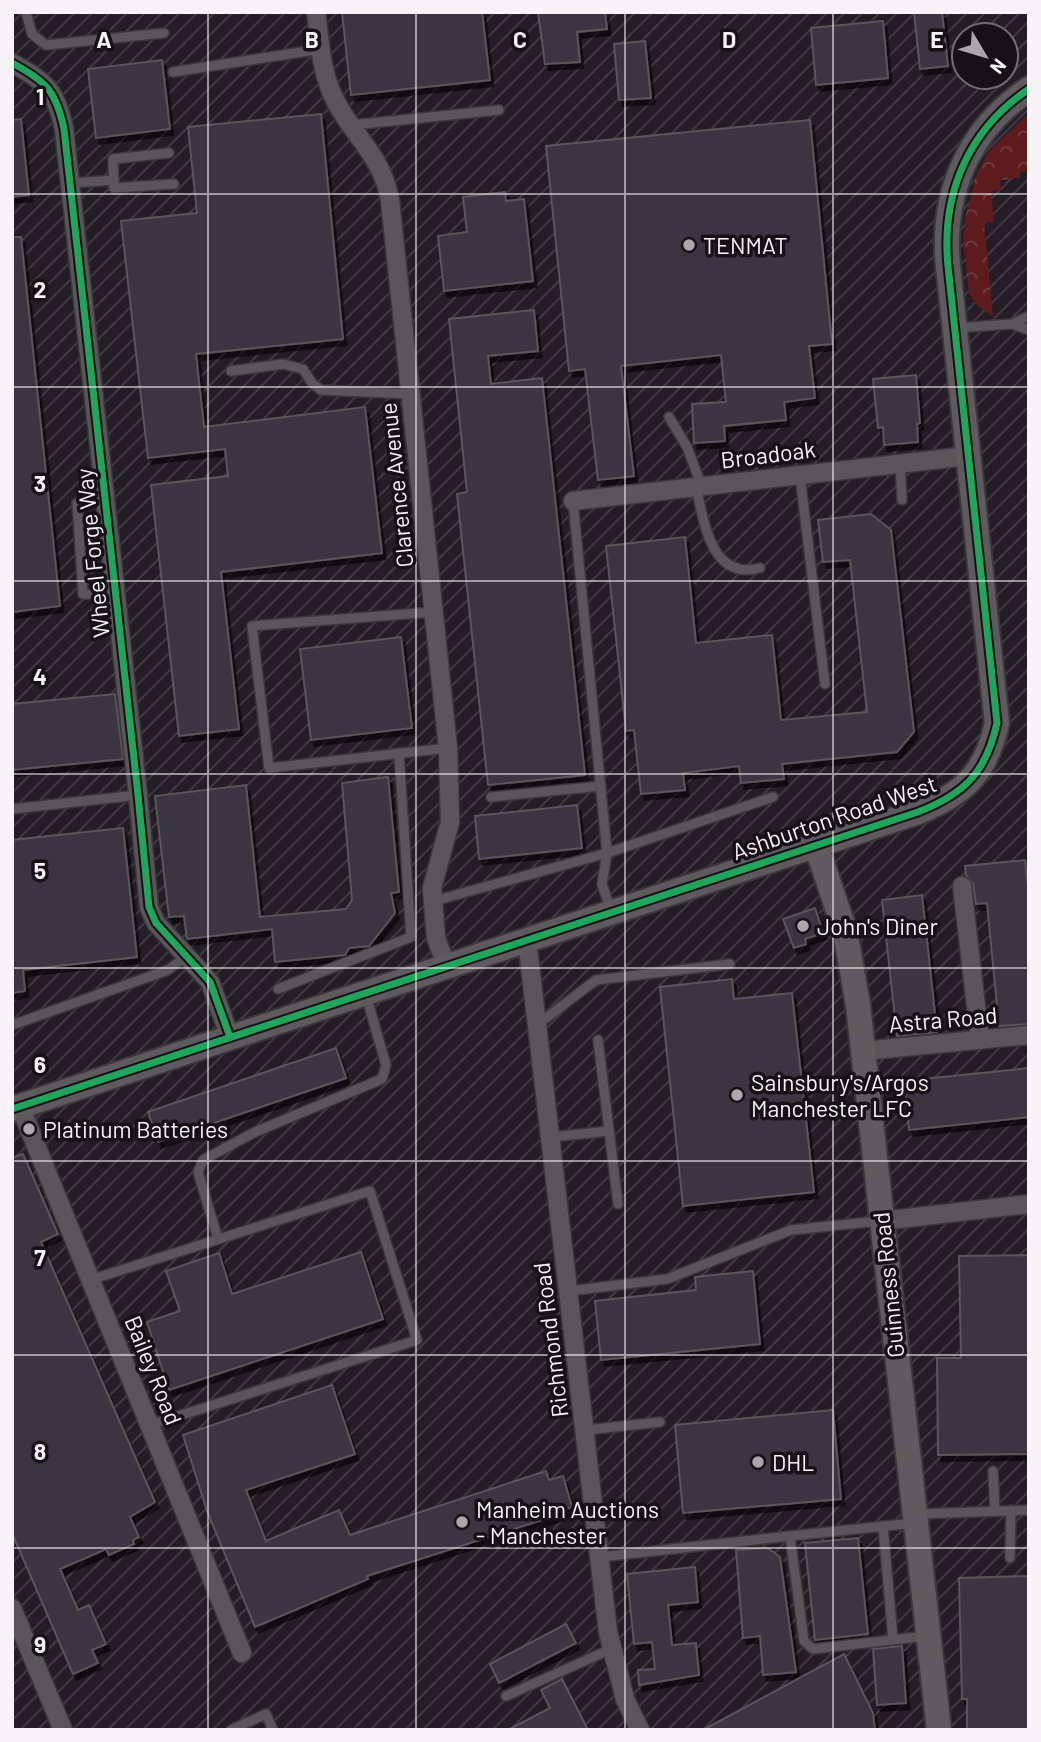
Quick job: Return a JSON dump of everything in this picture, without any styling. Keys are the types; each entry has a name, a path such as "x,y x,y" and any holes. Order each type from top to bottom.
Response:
{"main road":[{"name":"Ashburton Road West","path":"16,1108 943,803 960,792 973,777 993,742 997,723 946,241 952,192 961,168 986,126 1029,89"},
{"name":"Guinness Road","path":"816,845 845,931 863,1051 939,1730"}],"street":[{"name":"Clarence Avenue","path":"316,12 329,87 379,163 387,182 448,748 450,822 432,888 436,938 447,967"},
{"name":"Wheel Forge Way","path":"12,63 41,78 59,106 72,183 149,907 156,923 210,982 230,1037"},
{"name":"Broadoak","path":"573,501 968,456"},
{"path":"962,886 980,1040"},
{"name":"Richmond Road","path":"527,940 611,1649 625,1699 640,1730"},
{"name":"Astra Road","path":"863,1051 1029,1035"},
{"name":"Bailey Road","path":"16,1108 90,1280 242,1653"},
{"path":"881,1221 1029,1204"},
{"path":"12,1608 63,1730"}],"lane":[{"path":"26,12 32,34 46,45 164,33"},
{"path":"173,72 321,49"},
{"path":"352,125 499,110"},
{"path":"169,153 113,159 114,188 174,184"},
{"path":"72,183 114,180"},
{"path":"954,328 1012,324 1029,316"},
{"path":"1012,324 1029,330"},
{"path":"231,371 283,364 303,369 312,383 321,390 411,394"},
{"path":"668,417 687,447 699,487 709,543 725,563 747,571 761,568"},
{"path":"900,463 902,500"},
{"path":"800,476 825,684"},
{"path":"573,501 607,853 601,884 611,911"},
{"path":"77,503 83,594 116,595"},
{"path":"433,612 252,626 269,768 448,748"},
{"path":"278,989 411,937 399,753"},
{"path":"491,797 601,786"},
{"path":"12,809 138,795"},
{"path":"434,901 607,853 773,797"},
{"path":"12,1025 168,970 187,956"},
{"path":"537,1025 596,980 730,964"},
{"path":"218,1239 198,1172 203,1160 255,1132 382,1079 386,1065 366,993"},
{"path":"598,1040 618,1204"},
{"path":"551,1137 610,1131"},
{"path":"90,1280 370,1191 417,1340 150,1425"},
{"path":"569,1291 667,1279 791,1230 881,1221"},
{"path":"586,1430 660,1422"},
{"path":"993,1471 995,1511"},
{"path":"1010,1559 1011,1510"},
{"path":"600,1557 883,1526 914,1519 1029,1510"},
{"path":"883,1526 893,1639"},
{"path":"790,1536 804,1641 813,1649 928,1635"},
{"path":"506,1696 611,1649"},
{"path":"230,1730 266,1714 273,1730"}],"shaded area":[{"path":"12,12 1029,12 1029,1730 12,1730"}],"green space":[{"path":"1029,113 1029,171 1020,172 1020,178 1000,180 1001,190 991,191 994,222 984,223 993,317 977,305 969,294 963,237 965,218 977,173 989,151"}],"building":[{"path":"342,12 482,12 490,80 351,95"},
{"path":"538,12 605,12 607,29 577,32 580,62 545,64"},
{"path":"914,12 942,12 948,66 920,69"},
{"path":"883,21 888,78 816,85 811,28"},
{"path":"645,41 651,98 619,100 614,44"},
{"path":"162,60 170,129 96,138 88,69"},
{"path":"321,114 343,339 196,354 204,427 365,407 382,553 221,572 239,729 179,736 151,485 228,476 225,449 148,458 121,221 197,213 188,127"},
{"path":"21,119 29,195 12,197 12,120"},
{"name":"TENMAT","path":"810,120 832,344 809,346 815,398 784,402 786,420 724,426 725,441 694,443 692,404 726,402 721,355 621,366 634,476 598,480 585,369 569,371 546,146"},
{"path":"505,192 506,201 524,199 533,281 444,291 438,236 467,232 463,197"},
{"path":"12,237 21,237 60,606 12,612"},
{"path":"534,310 538,351 488,356 491,384 542,378 585,775 488,785 457,494 467,492 449,319"},
{"path":"916,375 920,423 917,424 918,442 884,445 883,427 878,428 873,379"},
{"path":"871,514 891,530 914,732 897,752 782,764 784,779 741,783 739,766 683,773 685,790 641,794 634,730 626,731 606,546 685,537 696,643 772,635 781,720 867,712 850,560 823,562 818,520"},
{"path":"401,637 412,728 311,740 300,649"},
{"path":"115,694 123,759 12,770 12,704"},
{"path":"388,777 399,892 391,893 395,913 369,946 349,948 345,955 275,962 272,929 187,939 184,916 169,917 155,796 246,785 260,917 346,909 352,900 342,783"},
{"path":"577,805 582,848 479,859 475,816"},
{"path":"123,828 137,957 23,970 25,991 12,993 12,840"},
{"path":"1025,860 1029,898 1029,1024 999,1026 987,903 976,904 973,884 966,875 965,866"},
{"path":"922,895 937,1032 897,1036 882,900"},
{"name":"John's Diner","path":"815,908 823,933 805,939 806,944 794,948 783,919"},
{"name":"Sainsbury's/Argos Manchester LFC","path":"732,979 734,999 792,993 814,1192 683,1206 660,987"},
{"path":"336,1048 346,1078 158,1142 148,1112"},
{"path":"1029,1068 1029,1117 909,1130 904,1081"},
{"path":"23,1154 58,1234 41,1242 155,1502 130,1517 139,1537 133,1540 134,1544 109,1555 106,1549 60,1569 78,1610 89,1605 106,1644 92,1650 98,1663 73,1674 12,1533 12,1158"},
{"path":"361,1252 383,1319 169,1390 147,1322 180,1311 166,1271 219,1253 232,1294"},
{"path":"1029,1255 1029,1454 938,1455 937,1358 961,1358 959,1256"},
{"path":"753,1271 760,1344 601,1360 595,1301 696,1290 695,1277"},
{"path":"332,1385 355,1454 246,1490 266,1541 339,1510 350,1535 546,1471 549,1480 563,1476 572,1507 560,1511 561,1514 367,1576 368,1579 255,1627 207,1511 183,1435"},
{"name":"DHL","path":"833,1410 841,1499 683,1513 675,1425"},
{"path":"858,1538 868,1634 815,1640 805,1543"},
{"path":"768,1548 780,1557 796,1672 763,1675 760,1636 743,1638 736,1550"},
{"path":"695,1567 698,1602 668,1605 672,1645 696,1643 699,1675 639,1685 638,1670 655,1669 652,1642 634,1644 627,1574"},
{"path":"1029,1576 1029,1730 967,1730 967,1699 962,1699 959,1578"},
{"path":"566,1624 576,1643 499,1683 490,1664"},
{"path":"902,1646 906,1703 877,1705 873,1649"},
{"path":"844,1654 873,1713 875,1730 703,1730"},
{"path":"562,1679 588,1730 508,1730 550,1708 541,1690"}],"cycle path":[{"path":"12,63 48,89 57,105 64,129 149,907 156,923 210,982 230,1037"},
{"path":"12,1109 918,812 948,798 971,780 986,755 997,723 948,266 949,214 954,189 975,144 1008,105 1029,89"}],"place":[{"name":"TENMAT","path":"689,245"},
{"name":"John's Diner","path":"803,926"},
{"name":"Sainsbury's/Argos Manchester LFC","path":"737,1095"},
{"name":"Platinum Batteries","path":"29,1129"},
{"name":"DHL","path":"758,1462"},
{"name":"Manheim Auctions - Manchester","path":"462,1522"}]}
